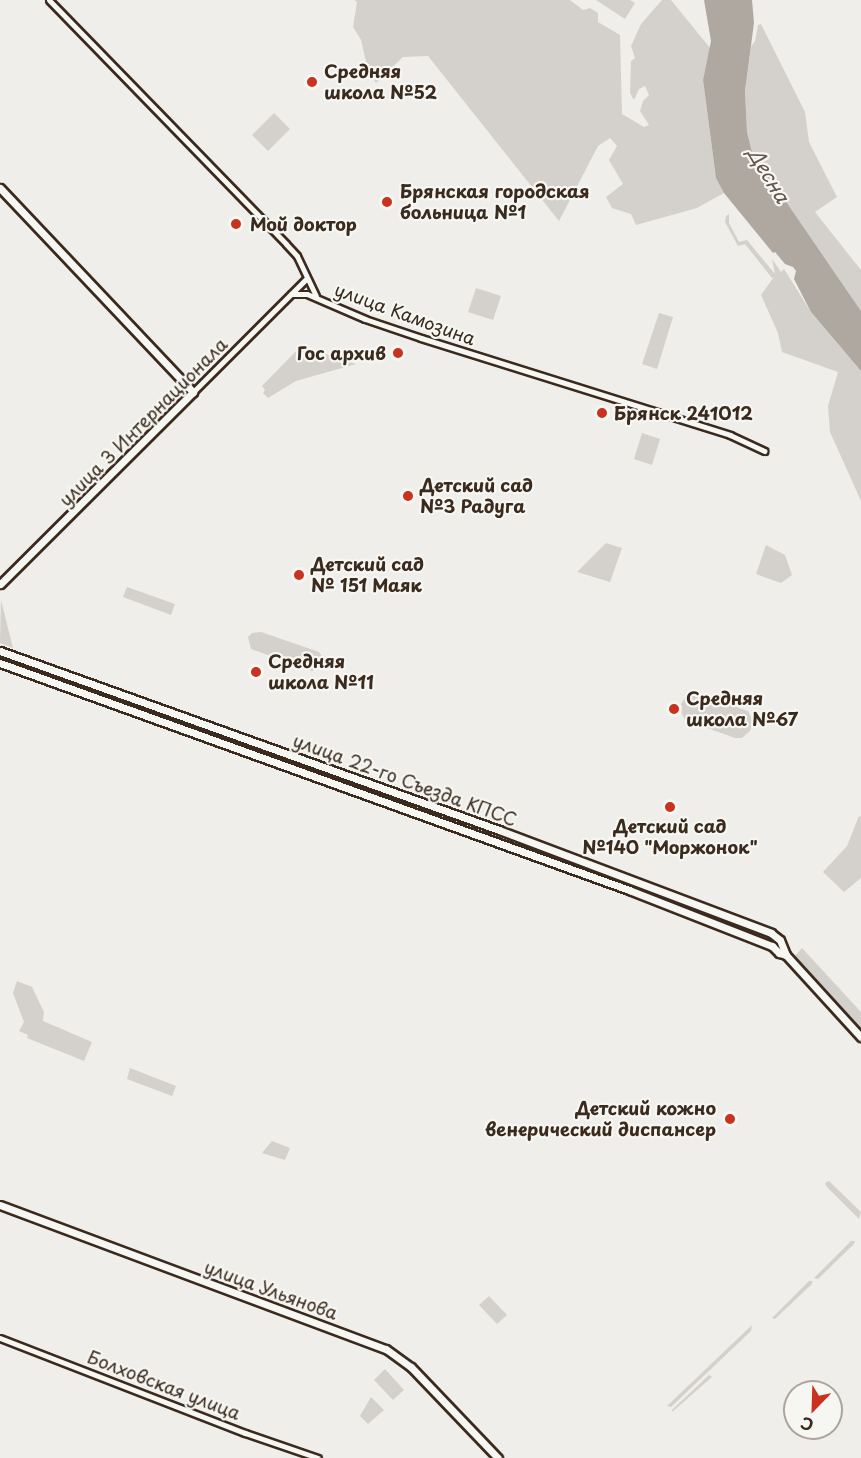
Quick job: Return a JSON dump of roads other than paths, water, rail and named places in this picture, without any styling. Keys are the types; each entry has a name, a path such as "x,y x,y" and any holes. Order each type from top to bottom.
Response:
{"main road":[{"path":"0,188 193,392"},
{"name":"улица 3 Интернационала","path":"0,585 193,392"},
{"name":"улица 22-го Съезда КПСС","path":"0,651 499,830 771,933 780,940 786,955 861,1037"},
{"name":"улица 22-го Съезда КПСС","path":"0,663 495,841 723,926 772,946 779,953 786,955"},
{"path":"82,693 86,683"},
{"path":"495,841 499,830"},
{"name":"улица Ульянова","path":"0,1205 387,1349 411,1368 498,1458"}],"street":[{"name":"улица Камозина","path":"49,0 297,256 317,298 365,319 421,338 730,435 764,452"},
{"name":"улица 3 Интернационала","path":"193,392 306,279"},
{"path":"291,294 307,294 317,298"},
{"name":"Болховская улица","path":"0,1338 245,1433 318,1458"}],"place":[{"name":"Средняя школа №52","path":"312,82"},
{"name":"Брянская городская больница №1","path":"387,202"},
{"name":"Мой доктор","path":"236,224"},
{"name":"Гос архив","path":"398,353"},
{"name":"Брянск 241012","path":"602,413"},
{"name":"Детский сад №3 Радуга","path":"408,496"},
{"name":"Детский сад № 151 Маяк","path":"299,575"},
{"name":"Средняя школа №11","path":"256,672"},
{"name":"Средняя школа №67","path":"674,709"},
{"name":"Детский сад №140 \"Моржонок\"","path":"670,807"},
{"name":"Детский кожно венерический диспансер","path":"730,1119"}],"water label":[{"name":"Десна","path":"769,175"}]}
